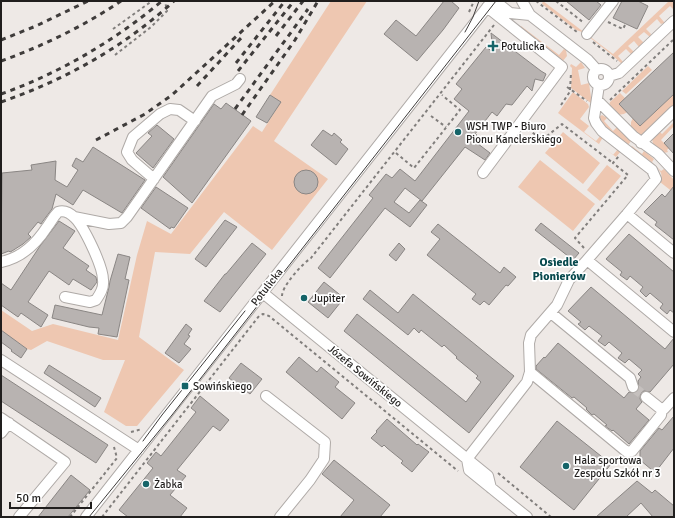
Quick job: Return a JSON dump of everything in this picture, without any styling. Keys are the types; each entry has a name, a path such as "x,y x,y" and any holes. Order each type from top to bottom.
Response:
{"street":[{"path":"522,1 530,15 588,60 597,70 600,69 606,71 609,76"},
{"path":"589,31 613,1"},
{"path":"488,5 510,13 530,15"},
{"path":"483,173 562,67 500,17 488,5"},
{"name":"Potulicka","path":"86,517 488,5"},
{"path":"609,76 619,73 674,21"},
{"path":"597,70 593,78 596,84 599,85"},
{"path":"599,85 607,82 609,76"},
{"path":"1,262 19,255 30,248 44,233 58,212 65,212 74,217 109,224 121,223 128,217 212,96 236,84 240,79"},
{"path":"467,459 529,378 529,343 531,335 560,302 569,280 656,180 652,170 602,131 596,123 594,118 599,85"},
{"path":"597,103 641,143 658,154 674,171"},
{"path":"154,179 132,160 127,152 133,137 160,114 170,109 179,110 195,121"},
{"path":"641,143 674,112"},
{"path":"627,214 674,253"},
{"path":"65,297 90,302 96,300 103,287 103,278 99,265 82,228 74,217"},
{"path":"590,257 674,332"},
{"name":"Józefa Sowińskiego","path":"263,293 467,459 469,470 527,517"},
{"path":"551,312 630,378 633,387"},
{"path":"1,360 139,450"},
{"path":"530,372 627,452 632,451 661,415 662,409 674,398"},
{"path":"266,396 325,442 324,458 310,480 280,517"},
{"path":"646,397 658,409 662,409"},
{"path":"1,433 5,420 65,462 19,517"}],"path":[{"path":"113,29 152,1"},
{"path":"115,55 151,27 167,11 165,1"},
{"path":"556,1 589,31"},
{"path":"284,299 282,294 284,289 304,263 311,258 500,17"},
{"path":"600,18 623,29 626,23"},
{"path":"567,87 597,103 674,39"},
{"path":"561,105 571,90"},
{"path":"396,153 414,168 446,128 460,110 442,94"},
{"path":"431,116 446,128"},
{"path":"535,134 542,140 562,124 628,175 575,238 586,249 590,257"},
{"path":"613,163 625,149"},
{"path":"102,517 259,316 263,314 269,316 464,476"},
{"path":"70,517 117,458 115,448"}],"shaded area":[{"path":"331,1 367,1 274,141 328,179 272,250 224,212 190,254 155,252 139,337 184,370 137,426 126,426 104,412 125,360 103,360 47,341 31,350 27,349 1,330 1,310 32,331 53,324 118,340 137,255 147,221 171,234 253,126 262,132 281,102 270,95"},
{"path":"543,1 585,33 576,30 542,4"},
{"path":"669,1 674,1 674,10 670,6 659,16 664,23 661,24 657,19 646,29 651,34 650,37 644,32 638,37 644,43 639,47 634,41 628,46 634,52 631,54 626,49 618,56 623,62 622,64 588,36 613,54"},
{"path":"521,26 559,55 564,49 566,50 567,56 562,62 520,28"},
{"path":"581,62 585,68 578,70 581,85 589,83 592,104 571,88 572,68 570,66 571,64 576,67"},
{"path":"648,66 652,70 626,94 622,91"},
{"path":"573,92 588,104 589,107 580,119 589,126 584,132 596,141 601,135 603,137 599,144 558,113"},
{"path":"620,93 625,98 619,104 627,112 624,114 617,114 609,106 610,102"},
{"path":"674,94 674,106 643,135 636,134 631,129 631,122 633,118 640,126"},
{"path":"602,115 607,118 604,121 613,131 617,127 631,141 628,145 600,122 599,117"},
{"path":"674,122 674,126 661,140 669,148 667,150 668,152 664,153 653,144 652,138 659,131 662,134"},
{"path":"563,132 600,163 583,184 545,153"},
{"path":"632,146 642,154 644,151 654,159 652,162 656,166 631,147"},
{"path":"618,149 621,151 616,157 613,155"},
{"path":"540,160 595,204 573,231 518,187"},
{"path":"607,165 621,176 600,201 587,190"},
{"path":"656,166 661,171 664,169 674,180 674,193 660,182 661,173"}],"building":[{"path":"444,1 451,1 459,8 417,61 384,34 396,20 416,36"},
{"path":"566,1 596,1 601,5 589,20"},
{"path":"622,1 638,1 648,6 637,29 613,18"},
{"path":"491,33 546,74 543,81 535,79 532,91 527,86 512,105 506,104 497,116 492,112 475,134 477,135 473,140 490,153 485,160 465,147 422,201 405,188 394,202 409,213 420,200 427,205 410,227 385,208 330,278 318,268 373,198 369,195 386,174 392,178 400,169 415,181 469,111 454,99 462,89 456,84 486,47 493,52"},
{"path":"674,52 674,94 640,126 619,104"},
{"path":"270,95 281,102 267,123 256,117"},
{"path":"226,103 251,121 192,203 163,177 214,104 221,109"},
{"path":"157,125 174,139 153,168 136,153 152,136 148,133"},
{"path":"323,130 332,136 334,133 342,140 340,142 348,149 336,165 311,145"},
{"path":"674,133 674,154 664,143"},
{"path":"93,147 145,180 122,213 83,190 73,205 56,194 52,209 41,224 38,222 28,234 31,237 12,251 1,254 2,173 32,170 31,165 56,161 55,180 67,187 78,170 72,166 76,158 83,162"},
{"path":"306,170 314,174 318,182 314,190 306,194 298,190 294,182 298,174"},
{"path":"674,186 674,240 655,225 657,222 644,212 662,194 665,197"},
{"path":"156,187 188,208 174,228 171,227 170,229 141,208"},
{"path":"225,220 237,227 206,267 195,259"},
{"path":"59,221 75,231 63,248 89,266 86,270 96,277 97,282 91,290 73,279 69,285 49,271 28,302 48,315 41,327 21,313 18,317 1,305 1,283 11,290 40,246"},
{"path":"541,223 579,253 573,260 535,230"},
{"path":"438,224 500,273 504,267 516,277 508,286 506,285 489,305 484,301 480,305 472,299 476,294 427,255 440,239 431,232"},
{"path":"629,234 674,272 674,313 670,310 667,314 660,308 663,304 650,293 646,297 640,291 643,287 630,276 627,280 620,275 622,272 606,259"},
{"path":"252,243 266,254 220,312 204,301"},
{"path":"399,243 405,249 396,261 389,255"},
{"path":"118,254 130,257 125,279 129,280 117,337 98,334 99,328 52,318 55,305 102,315"},
{"path":"324,282 344,298 328,318 308,302"},
{"path":"591,287 665,349 674,338 674,364 650,392 644,391 641,393 640,399 642,402 636,409 649,420 629,444 613,430 612,431 605,426 607,425 594,414 592,415 586,409 587,408 574,397 572,398 536,369 536,366 558,343 624,398 629,392 635,393 638,391 638,381 641,377 638,374 642,370 629,359 625,363 618,358 622,353 609,342 605,346 598,341 602,336 589,326 585,330 578,324 581,322 568,311"},
{"path":"370,290 398,313 413,294 514,376 469,433 344,331 357,314 466,402 481,382 476,378 478,376 456,358 457,357 444,345 442,347 421,330 419,333 414,328 408,335 363,299"},
{"path":"186,324 192,329 188,335 190,336 184,344 191,349 179,363 165,353"},
{"path":"1,330 27,349 21,358 1,342"},
{"path":"299,357 317,372 321,367 339,382 335,387 355,403 342,419 286,372"},
{"path":"241,363 262,379 250,394 229,378"},
{"path":"49,365 101,398 95,407 44,373"},
{"path":"1,375 108,445 96,463 1,401"},
{"path":"200,396 229,420 220,431 213,426 177,470 186,476 170,495 187,508 180,517 128,517 119,510 153,468 147,463 156,452 161,456 196,412 191,408"},
{"path":"674,416 674,448 657,470 652,470 640,460 640,451 659,428 662,430"},
{"path":"387,419 417,445 418,444 429,452 412,472 401,463 403,461 384,445 382,447 371,438"},
{"name":"Hala sportowa Zespołu Szkół nr 3","path":"557,421 611,464 574,510 520,467"},
{"path":"334,460 390,505 380,517 340,517 354,500 322,474"},
{"path":"71,475 90,490 68,517 38,517"},
{"path":"637,481 652,493 655,490 674,506 674,517 653,517 641,503 626,517 596,517"}],"tunnel":[{"path":"633,387 646,397"}],"tram line":[{"path":"465,32 479,1"},
{"path":"89,517 172,415 496,1"},
{"path":"143,441 245,311"}],"railway":[{"path":"1,40 36,26 88,1"},
{"path":"1,61 63,35 93,19 121,1"},
{"path":"1,94 23,86 86,55 144,16 162,1"},
{"path":"1,102 71,73 135,33 174,1"},
{"path":"96,140 145,114 172,95 275,1"},
{"path":"236,63 285,1"},
{"path":"238,71 294,1"},
{"path":"276,36 303,1"},
{"path":"242,115 295,40 318,1"},
{"path":"235,109 308,9"},
{"path":"197,86 242,37"}],"place":[{"name":"Potulicka","path":"493,46"},
{"name":"WSH TWP - Biuro Pionu Kanclerskiego","path":"458,132"},
{"name":"Jupiter","path":"304,298"},
{"name":"Sowińskiego","path":"185,386"},
{"name":"Hala sportowa Zespołu Szkół nr 3","path":"566,466"},
{"name":"Żabka","path":"146,484"}],"district":[{"name":"Osiedle Pionierów","path":"559,269"}]}
